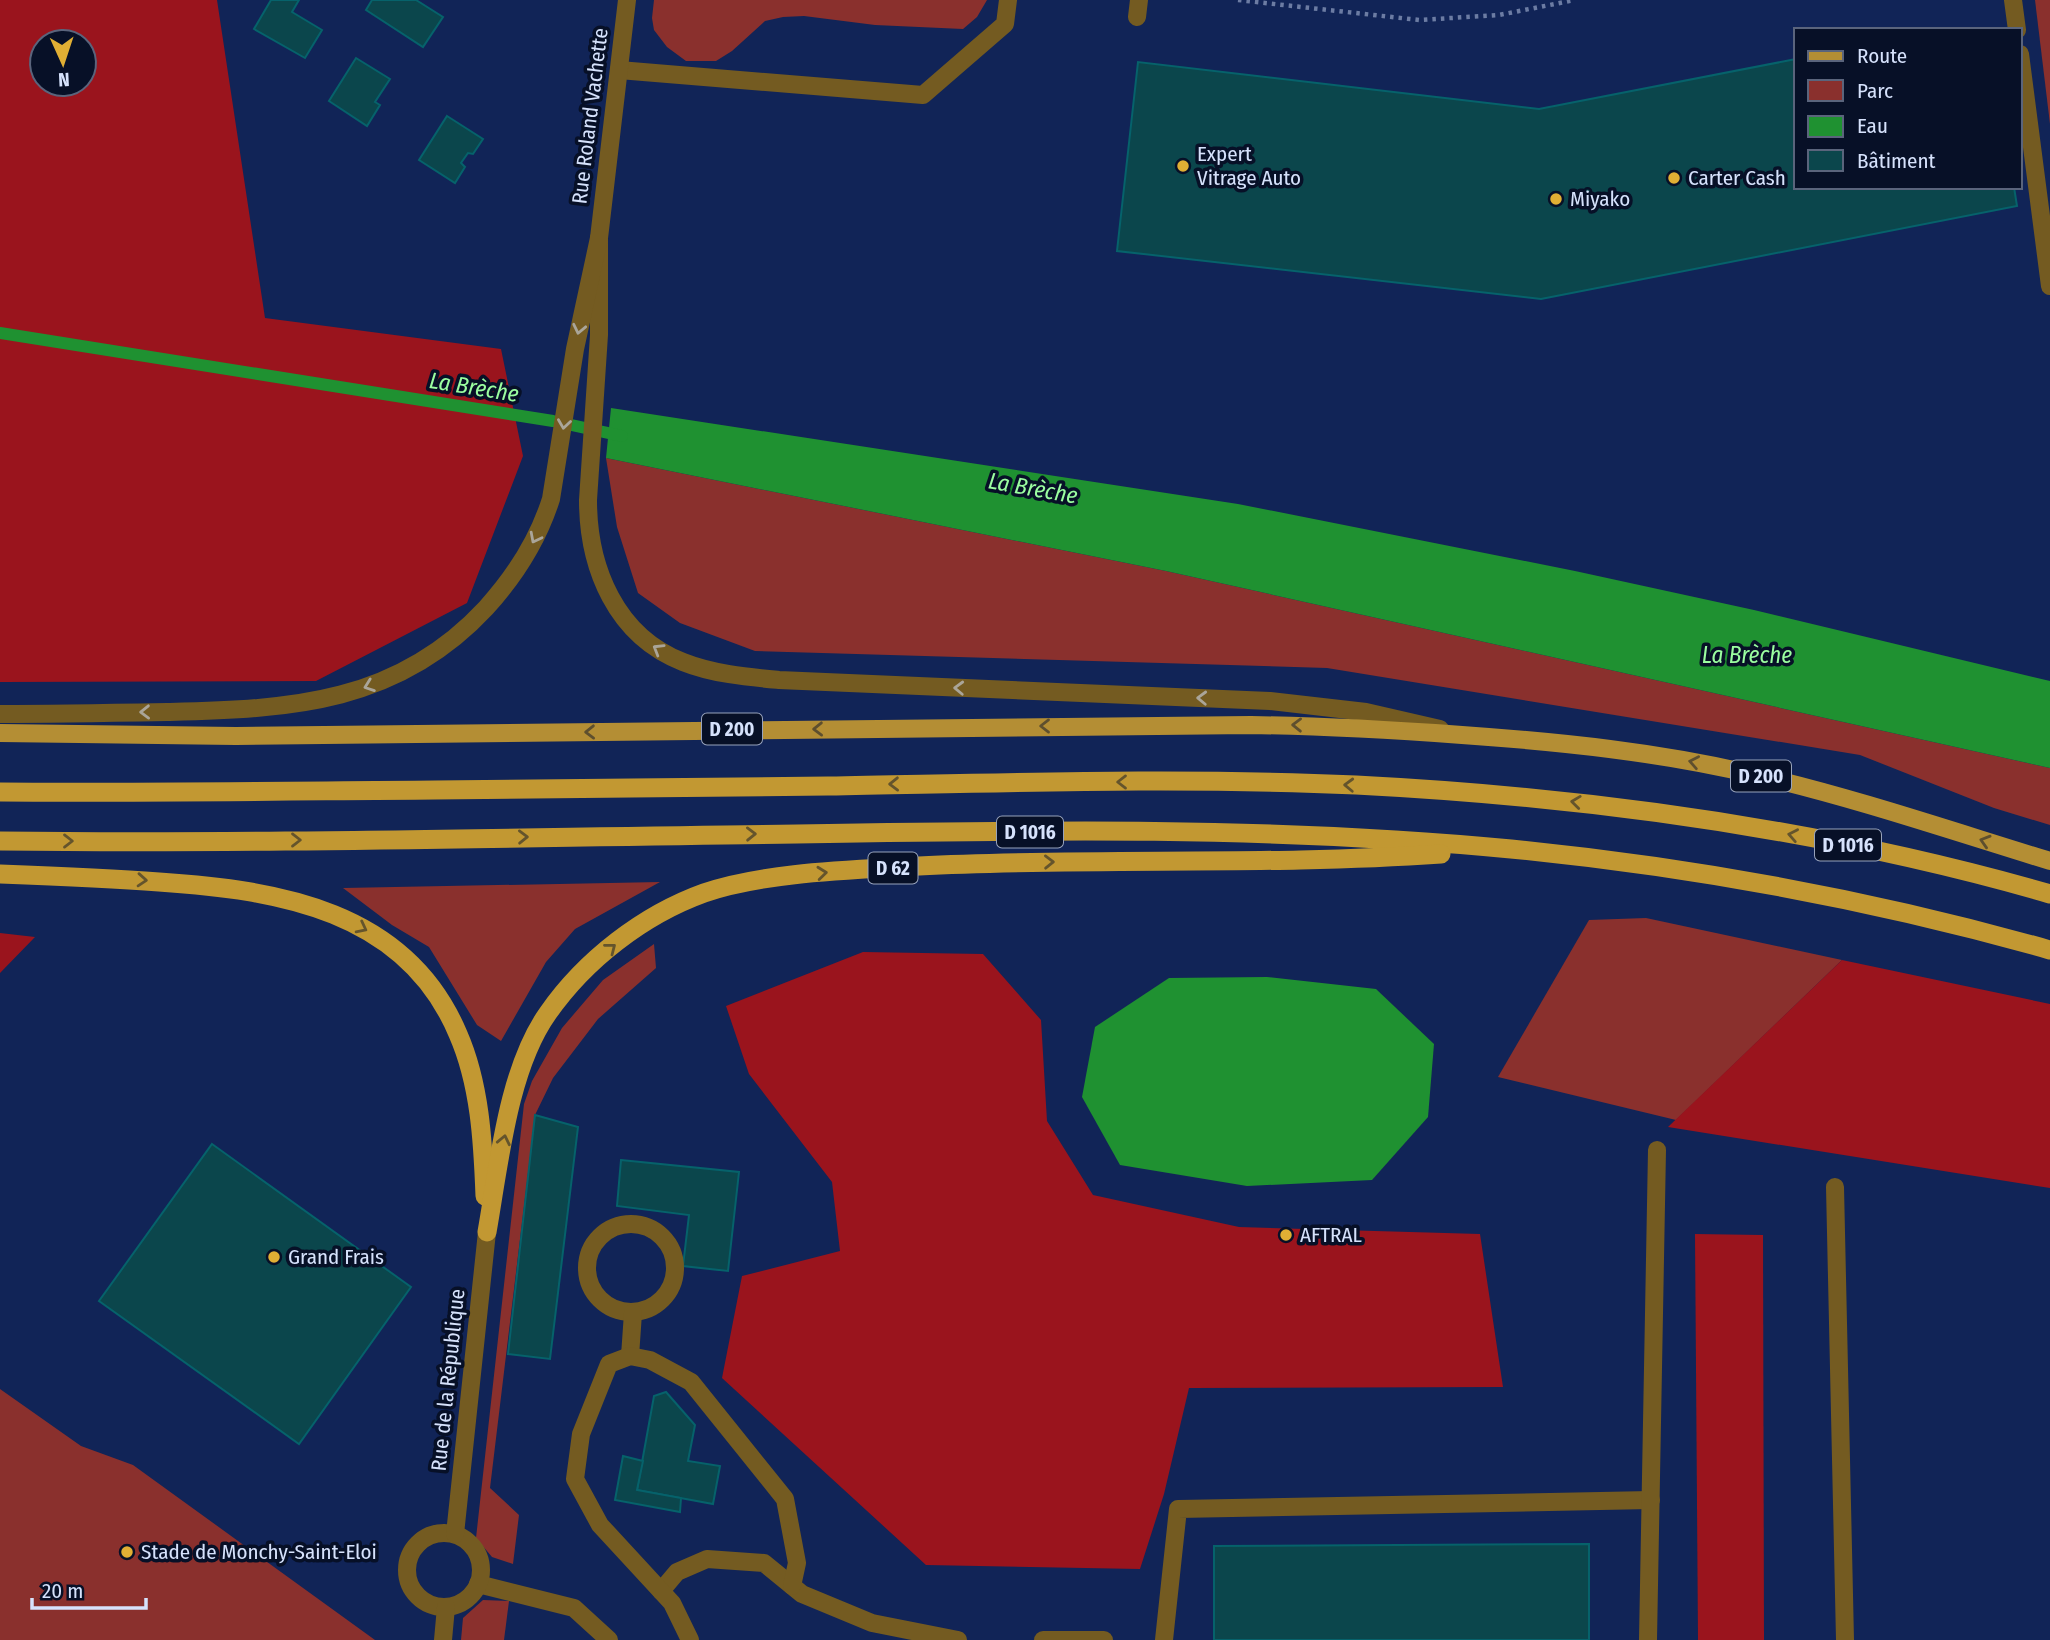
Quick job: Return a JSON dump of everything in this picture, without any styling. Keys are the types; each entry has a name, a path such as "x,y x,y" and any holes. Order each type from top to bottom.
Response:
{"highway":[{"name":"D 1016","path":"0,793 1046,782 1351,785 1569,801 1720,822 1904,857 2050,894"},
{"name":"D 1016","path":"0,841 371,840 1124,831 1334,838 1511,849 1732,878 1882,907 2050,950"},
{"name":"D 62","path":"487,1232 523,1060 546,1015 581,973 627,935 672,907 706,893 770,879 862,869 1027,863 1376,858 1511,849"},
{"name":"D 62","path":"0,874 149,881 244,889 316,908 374,934 397,951 419,973 448,1012 468,1062 483,1154 487,1232"}],"main road":[{"name":"D 200","path":"0,733 236,736 1304,725 1463,735 1640,753 1754,774 1866,804 2050,861"}],"street":[{"name":"Rue Roland Vachette","path":"599,238 627,0"},
{"path":"619,70 923,95 1005,24 1008,0"},
{"path":"2013,0 2017,28"},
{"path":"2022,69 2050,286"},
{"path":"0,714 255,709 331,698 385,681 431,657 495,599 535,540 548,509 557,474 571,374 599,238"},
{"path":"599,238 597,381 588,522 598,570 607,593 634,631 650,645 685,663 746,677 1270,701 1366,712 1463,735"},
{"path":"1648,1640 1657,1150"},
{"path":"1835,1187 1845,1640"},
{"path":"622,1224 651,1228 663,1237 676,1262 673,1284 660,1302 648,1310 634,1313 619,1311 606,1305 595,1295 587,1274 590,1252 597,1240 608,1230 622,1224"},
{"name":"Rue de la République","path":"455,1534 487,1232"},
{"path":"630,1356 634,1313"},
{"path":"690,1640 671,1603 600,1525 575,1479 581,1434 609,1364 630,1356 650,1360 691,1382 785,1499 797,1563 792,1586"},
{"path":"1164,1640 1178,1509 1651,1500"},
{"path":"455,1534 474,1548 480,1559 478,1584 466,1600 446,1607 424,1601 415,1593 407,1571 413,1549 421,1540 431,1535 455,1534"},
{"path":"661,1591 677,1572 707,1559 764,1563 802,1594 872,1623 958,1640"},
{"path":"478,1584 574,1608 609,1640"},
{"path":"443,1640 446,1607"},
{"path":"1043,1640 1104,1640"}],"path":[{"path":"1238,0 1419,20 1499,15 1575,0"}],"green space":[{"path":"654,0 987,0 977,17 963,29 875,25 804,16 783,17 765,21 732,51 716,61 686,61 667,47 654,30"},
{"path":"2035,0 2050,0 2050,124"},
{"path":"606,458 1166,571 2050,768 2050,825 1994,808 1860,755 1327,668 755,651 680,623 638,593 617,527"},
{"path":"660,882 575,929 546,962 501,1041 477,1025 429,947 392,925 343,888"},
{"path":"1646,918 1842,960 1676,1120 1498,1077 1589,920"},
{"path":"654,944 656,968 598,1019 553,1078 535,1115 490,1488 519,1515 513,1564 492,1557 476,1538 524,1104 532,1081 562,1028 603,980"},
{"name":"Stade de Monchy-Saint-Eloi","path":"0,1389 81,1446 133,1465 375,1640 0,1640"},
{"path":"483,1600 509,1601 504,1640 461,1640 463,1618"}],"shaded area":[{"path":"0,0 217,0 265,318 501,349 523,456 467,603 316,681 0,682"},
{"path":"0,933 35,937 0,973"},
{"path":"863,952 983,954 1041,1020 1047,1121 1093,1195 1239,1227 1480,1234 1503,1387 1189,1388 1164,1494 1140,1569 926,1565 722,1378 742,1276 840,1251 832,1182 749,1074 726,1006"},
{"path":"1842,960 2050,1004 2050,1188 1668,1127"},
{"path":"1695,1234 1763,1235 1764,1640 1698,1640"}],"water":[{"name":"La Brèche","path":"611,408 1238,504 1575,571 1754,610 2050,681 2050,768 1166,571 606,458"},
{"path":"1267,977 1376,989 1434,1044 1428,1117 1372,1180 1247,1186 1120,1165 1082,1097 1095,1027 1169,978"}],"building":[{"path":"271,0 299,0 292,12 322,30 305,58 254,29"},
{"path":"372,0 416,0 443,17 423,47 366,10"},
{"path":"356,58 390,79 375,102 380,105 367,126 329,101"},
{"path":"1794,59 1794,189 2014,189 2017,206 1541,299 1117,251 1138,62 1539,109"},
{"path":"447,116 483,139 473,154 468,153 461,163 465,167 455,183 419,160"},
{"path":"535,1115 578,1127 550,1359 508,1354"},
{"path":"212,1144 411,1287 299,1444 99,1301"},
{"path":"621,1160 739,1172 728,1271 683,1266 689,1215 617,1206"},
{"path":"666,1392 695,1425 688,1461 720,1466 713,1504 637,1490 654,1396"},
{"path":"623,1456 643,1461 637,1490 681,1498 680,1512 615,1500"},
{"path":"1589,1544 1589,1640 1214,1640 1214,1546"}],"waterway":[{"name":"La Brèche","path":"0,333 553,421 622,436"}],"place":[{"name":"Expert Vitrage Auto","path":"1183,166"},
{"name":"Carter Cash","path":"1674,178"},
{"name":"Miyako","path":"1556,199"},
{"name":"AFTRAL","path":"1286,1235"},
{"name":"Grand Frais","path":"274,1257"},
{"name":"Stade de Monchy-Saint-Eloi","path":"127,1552"}]}
